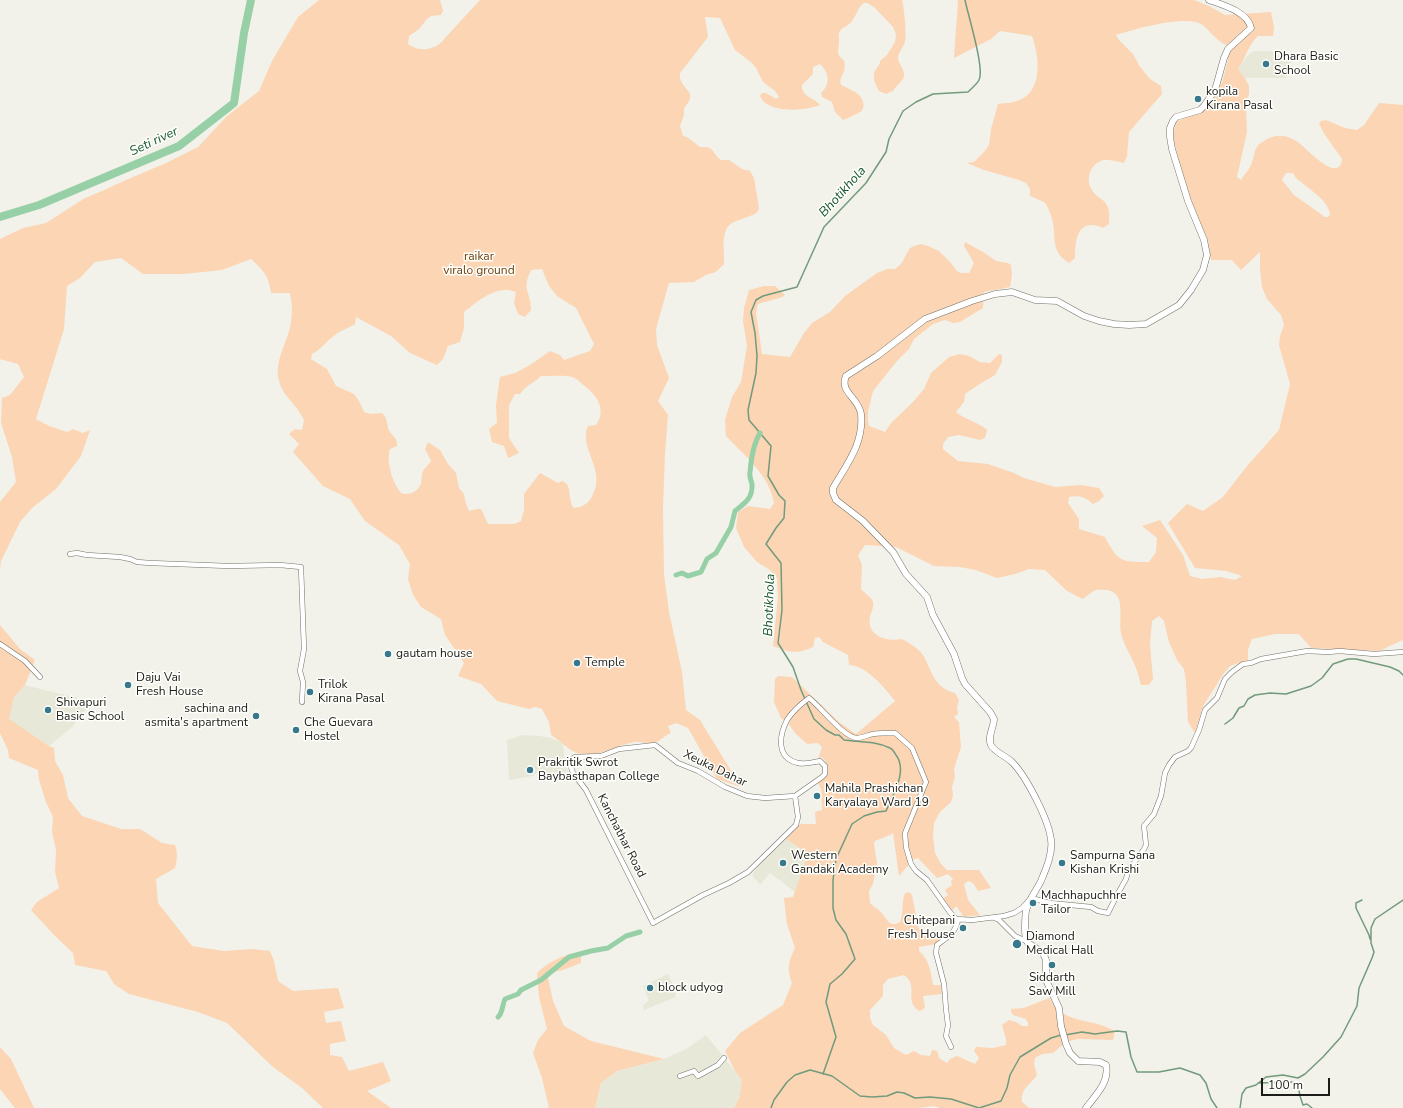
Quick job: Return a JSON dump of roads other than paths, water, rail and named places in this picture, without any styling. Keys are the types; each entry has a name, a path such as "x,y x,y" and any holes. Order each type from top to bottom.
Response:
{"main road":[{"path":"1086,1108 1104,1083 1106,1077 1106,1065 1100,1062 1078,1061 1070,1053 1061,1026 1059,1008 1046,980 1046,960 1043,953 1026,942 1026,910 1041,881 1052,841 1044,817 1028,782 1018,768 990,745 994,719 990,712 965,684 954,654 933,615 927,597 906,574 893,552 863,521 836,500 833,494 833,488 856,449 861,427 861,413 845,387 844,381 846,376 876,356 925,319 995,294 1012,292 1035,300 1057,301 1084,316 1098,321 1129,325 1146,324 1179,305 1191,290 1203,270 1207,255 1204,240 1188,201 1172,149 1170,128 1176,117 1200,110 1204,106 1218,83 1224,58 1228,49 1251,28 1247,19 1238,13 1210,0"}],"street":[{"path":"70,554 77,553 120,557 137,562 229,566 280,565 301,567 304,649 300,671 303,682 302,702"},
{"path":"0,644 25,661 40,677"},
{"path":"795,796 826,774 825,766 820,761 797,763 788,759 782,753 781,739 788,719 802,703 809,698 850,736 857,738 873,734 895,733 912,748 926,782 905,833 908,855 911,864 916,871 926,880 956,919 972,920 1014,913 1022,908 1031,898 1091,907 1098,911 1108,913 1116,895 1126,879 1128,871 1142,854 1146,845 1144,826 1154,814 1161,796 1165,773 1176,757 1191,748 1199,730 1205,710 1217,698 1225,679 1232,672 1243,664 1252,663 1261,658 1307,651 1340,651 1374,654 1403,652"},
{"name":"Xeuka Dahar","path":"655,745 678,763 698,771 725,787 747,796 765,798 795,796"},
{"name":"Kanchathar Road","path":"655,745 619,750 601,756 575,757 569,761 573,773 586,790 653,923 709,892 738,879 752,869 796,825 798,817 795,796"},
{"path":"992,917 998,919 1015,936 1026,942"},
{"path":"951,1046 946,1036 948,1025 944,984 936,953 937,945 950,935 957,925 958,919"},
{"path":"680,1076 694,1071 698,1076 712,1068 724,1058"}],"waterway":[{"name":"Seti river","path":"0,217 39,205 179,146 234,103 244,33 251,0"},
{"name":"Bhotikhola","path":"823,1074 836,1037 826,1002 830,984 842,974 855,959 846,934 836,920 833,908 833,880 836,859 852,824 864,816 886,811 898,783 900,768 899,761 891,748 873,743 844,740 839,735 835,735 826,730 814,719 793,667 778,643 782,610 781,563 766,544 784,518 785,501 779,495 768,476 771,446 749,420 748,410 756,373 757,356 751,312 756,300 763,296 797,287 824,227 866,183 886,152 889,139 903,111 916,102 933,94 968,92 978,82 980,65 965,0"},
{"path":"676,575 682,573 688,576 701,572 707,559 716,553 731,527 735,511 750,497 752,489 750,475 751,462 754,447 760,433"},
{"path":"1225,724 1233,718 1239,708 1244,706 1248,699 1255,695 1270,693 1286,694 1311,686 1322,678 1333,664 1348,659 1356,659 1390,667 1399,671 1403,675"},
{"path":"1362,900 1356,903 1356,908 1370,939"},
{"path":"1240,1108 1242,1094 1246,1088 1256,1085 1266,1077 1283,1075 1298,1078 1305,1074 1323,1057 1341,1037 1357,1006 1359,988 1374,952 1371,943 1371,928 1375,919 1403,900"},
{"path":"498,1017 501,1013 505,999 518,994 521,990 541,980 569,957 608,948 626,936 640,932"},
{"path":"1065,1035 1082,1032 1095,1034 1117,1031 1126,1032 1131,1057 1137,1072 1159,1072 1180,1068 1200,1075 1206,1083 1211,1099 1217,1108"},
{"path":"979,1108 1001,1101 1007,1088 1010,1075 1020,1057 1051,1038 1061,1035"},
{"path":"771,1108 774,1100 787,1082 795,1075 810,1070 832,1076 860,1096 887,1096 897,1092 904,1093 915,1098 930,1097 951,1099 979,1108"},
{"path":"1258,1083 1293,1082 1298,1085 1303,1105 1307,1104 1312,1108"}],"place":[{"name":"Dhara Basic School","path":"1266,64"},
{"name":"kopila Kirana Pasal","path":"1198,99"},
{"name":"gautam house","path":"388,654"},
{"name":"Temple","path":"577,663"},
{"name":"Daju Vai Fresh House","path":"128,685"},
{"name":"Trilok Kirana Pasal","path":"310,692"},
{"name":"Shivapuri Basic School","path":"48,710"},
{"name":"sachina and asmita's apartment","path":"256,716"},
{"name":"Che Guevara Hostel","path":"296,730"},
{"name":"Prakritik Swrot Baybasthapan College","path":"530,770"},
{"name":"Mahila Prashichan Karyalaya Ward 19","path":"817,796"},
{"name":"Western Gandaki Academy","path":"783,863"},
{"name":"Sampurna Sana Kishan Krishi","path":"1062,863"},
{"name":"Machhapuchhre Tailor","path":"1033,903"},
{"name":"Chitepani Fresh House","path":"963,928"},
{"name":"Diamond Medical Hall","path":"1017,944"},
{"name":"Siddarth Saw Mill","path":"1052,965"},
{"name":"block udyog","path":"650,988"}],"park label":[{"name":"raikar viralo ground","path":"479,264"}]}
